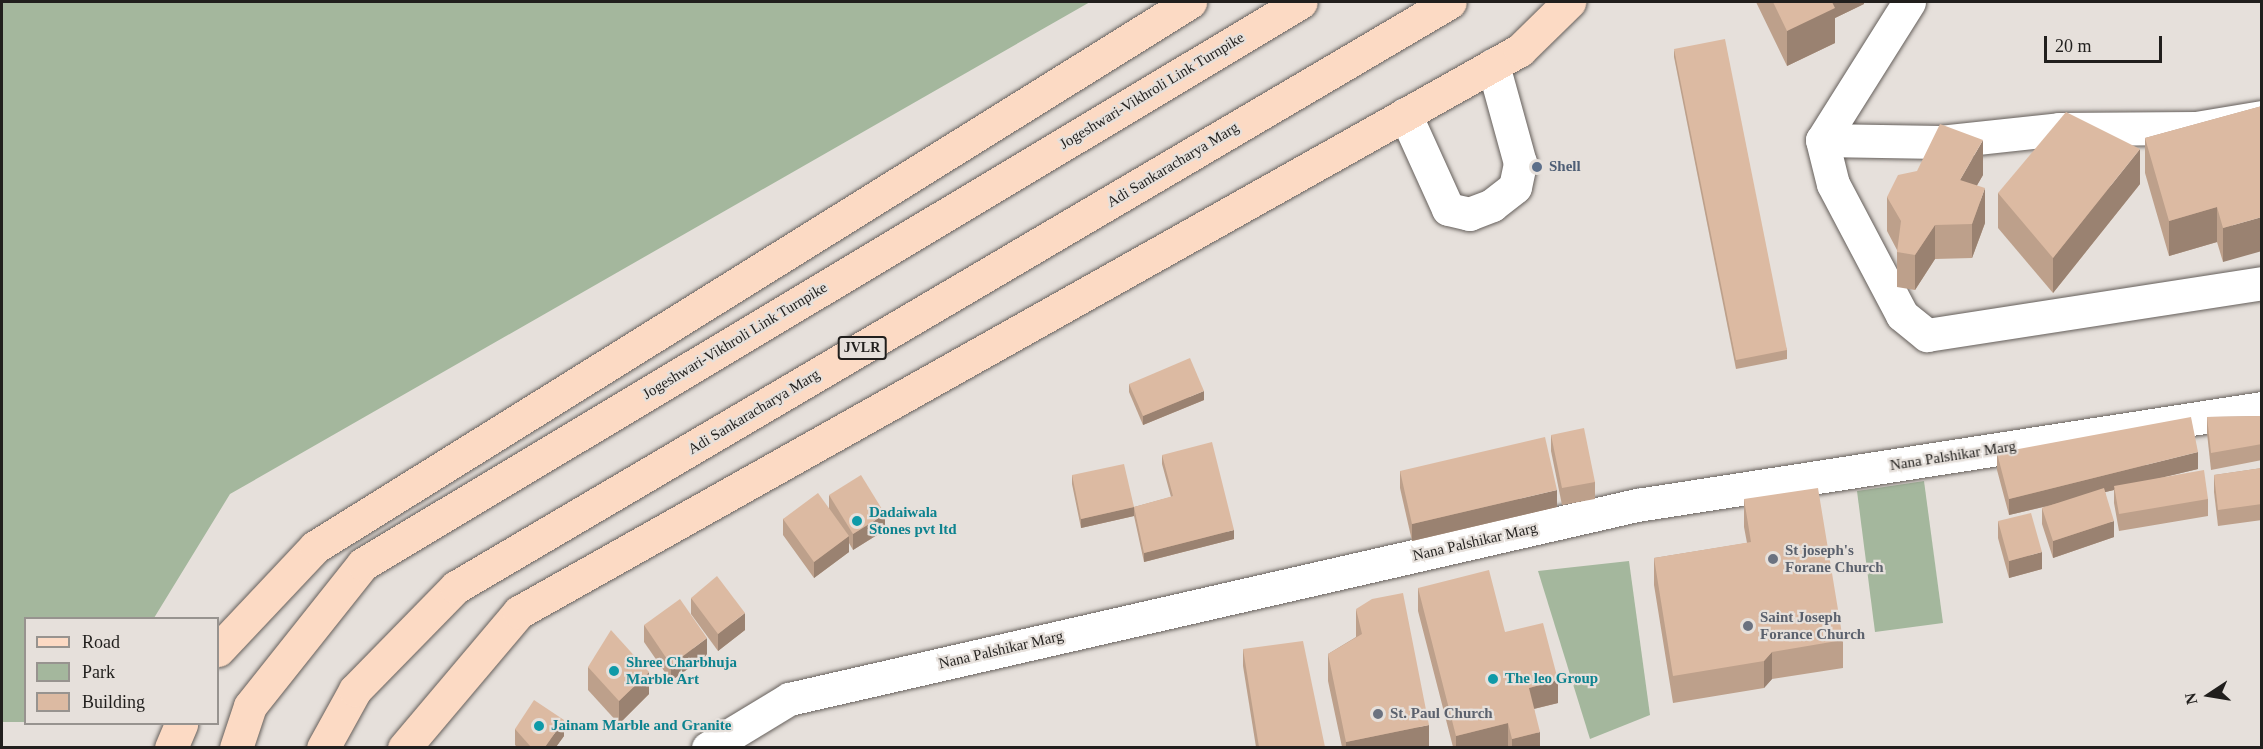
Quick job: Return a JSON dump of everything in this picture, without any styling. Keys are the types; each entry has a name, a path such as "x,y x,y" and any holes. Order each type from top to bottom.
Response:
{"main road":[{"path":"219,649 315,547 1191,2"},
{"name":"Jogeshwari-Vikhroli Link Turnpike","path":"236,747 250,706 363,564 1301,2"},
{"name":"Adi Sankaracharya Marg","path":"323,747 355,690 456,587 1450,2"},
{"path":"404,747 519,612 1520,50 1569,2"},
{"path":"171,747 180,725"}],"street":[{"path":"1909,2 1822,140 1833,184 1897,305 1927,335 2262,283"},
{"path":"1405,114 1448,209 1469,214 1492,206 1515,187 1520,163 1493,65"},
{"path":"1822,140 1940,142 2059,129 2196,128 2262,117"},
{"name":"Nana Palshikar Marg","path":"708,747 789,699 1637,505 2262,408"}],"green space":[{"path":"2,2 1090,2 230,494 155,617 24,617 24,722 2,722"},
{"path":"1924,481 1943,623 1875,632 1857,491"},
{"path":"1629,561 1650,715 1590,739 1538,571"}],"building":[{"path":"1773,2 1832,2 1835,8 1787,31"},
{"path":"1725,39 1787,350 1736,360 1674,49"},
{"path":"2262,106 2262,217 2223,228 2217,207 2169,221 2145,138"},
{"path":"2066,112 2140,149 2053,258 1998,193"},
{"path":"1940,124 1983,140 1960,180 1985,188 1972,224 1935,225 1915,255 1897,252 1901,221 1887,197 1898,175 1917,171"},
{"path":"1190,358 1204,391 1143,416 1129,384"},
{"path":"2262,416 2262,444 2211,453 2207,417"},
{"path":"2191,417 2198,452 2009,499 1997,453"},
{"path":"1584,428 1595,482 1562,488 1551,435"},
{"path":"1545,437 1557,490 1412,524 1400,471"},
{"path":"1212,442 1234,530 1144,553 1134,507 1173,496 1162,455"},
{"path":"1124,464 1134,507 1081,519 1072,475"},
{"path":"2262,468 2262,504 2218,510 2214,475"},
{"path":"2204,470 2208,499 2119,514 2114,486"},
{"path":"861,475 885,514 853,534 829,495"},
{"name":"Saint Joseph Forance Church","path":"1818,488 1843,640 1772,652 1764,661 1673,676 1654,558 1751,542 1744,499"},
{"path":"2104,488 2114,521 2053,541 2042,508"},
{"path":"818,493 849,536 814,562 783,519"},
{"path":"2031,513 2042,552 2009,561 1998,521"},
{"name":"The leo Group","path":"1489,570 1505,632 1543,623 1558,680 1529,688 1540,732 1512,739 1508,723 1456,736 1418,588"},
{"path":"717,576 745,613 718,634 691,598"},
{"name":"St. Paul Church","path":"1403,593 1429,725 1346,742 1328,654 1362,634 1356,609 1372,599"},
{"path":"680,599 707,638 671,665 644,625"},
{"path":"611,630 649,672 619,701 588,667"},
{"path":"1303,641 1325,747 1259,747 1243,649"},
{"path":"534,700 564,720 545,747 531,747 515,729"}],"place":[{"name":"Shell","path":"1537,167"},
{"name":"Dadaiwala Stones pvt ltd","path":"857,521"},
{"name":"St joseph's Forane Church","path":"1773,559"},
{"name":"Saint Joseph Forance Church","path":"1748,626"},
{"name":"Shree Charbhuja Marble Art","path":"614,671"},
{"name":"The leo Group","path":"1493,679"},
{"name":"St. Paul Church","path":"1378,714"},
{"name":"Jainam Marble and Granite","path":"539,726"}]}
